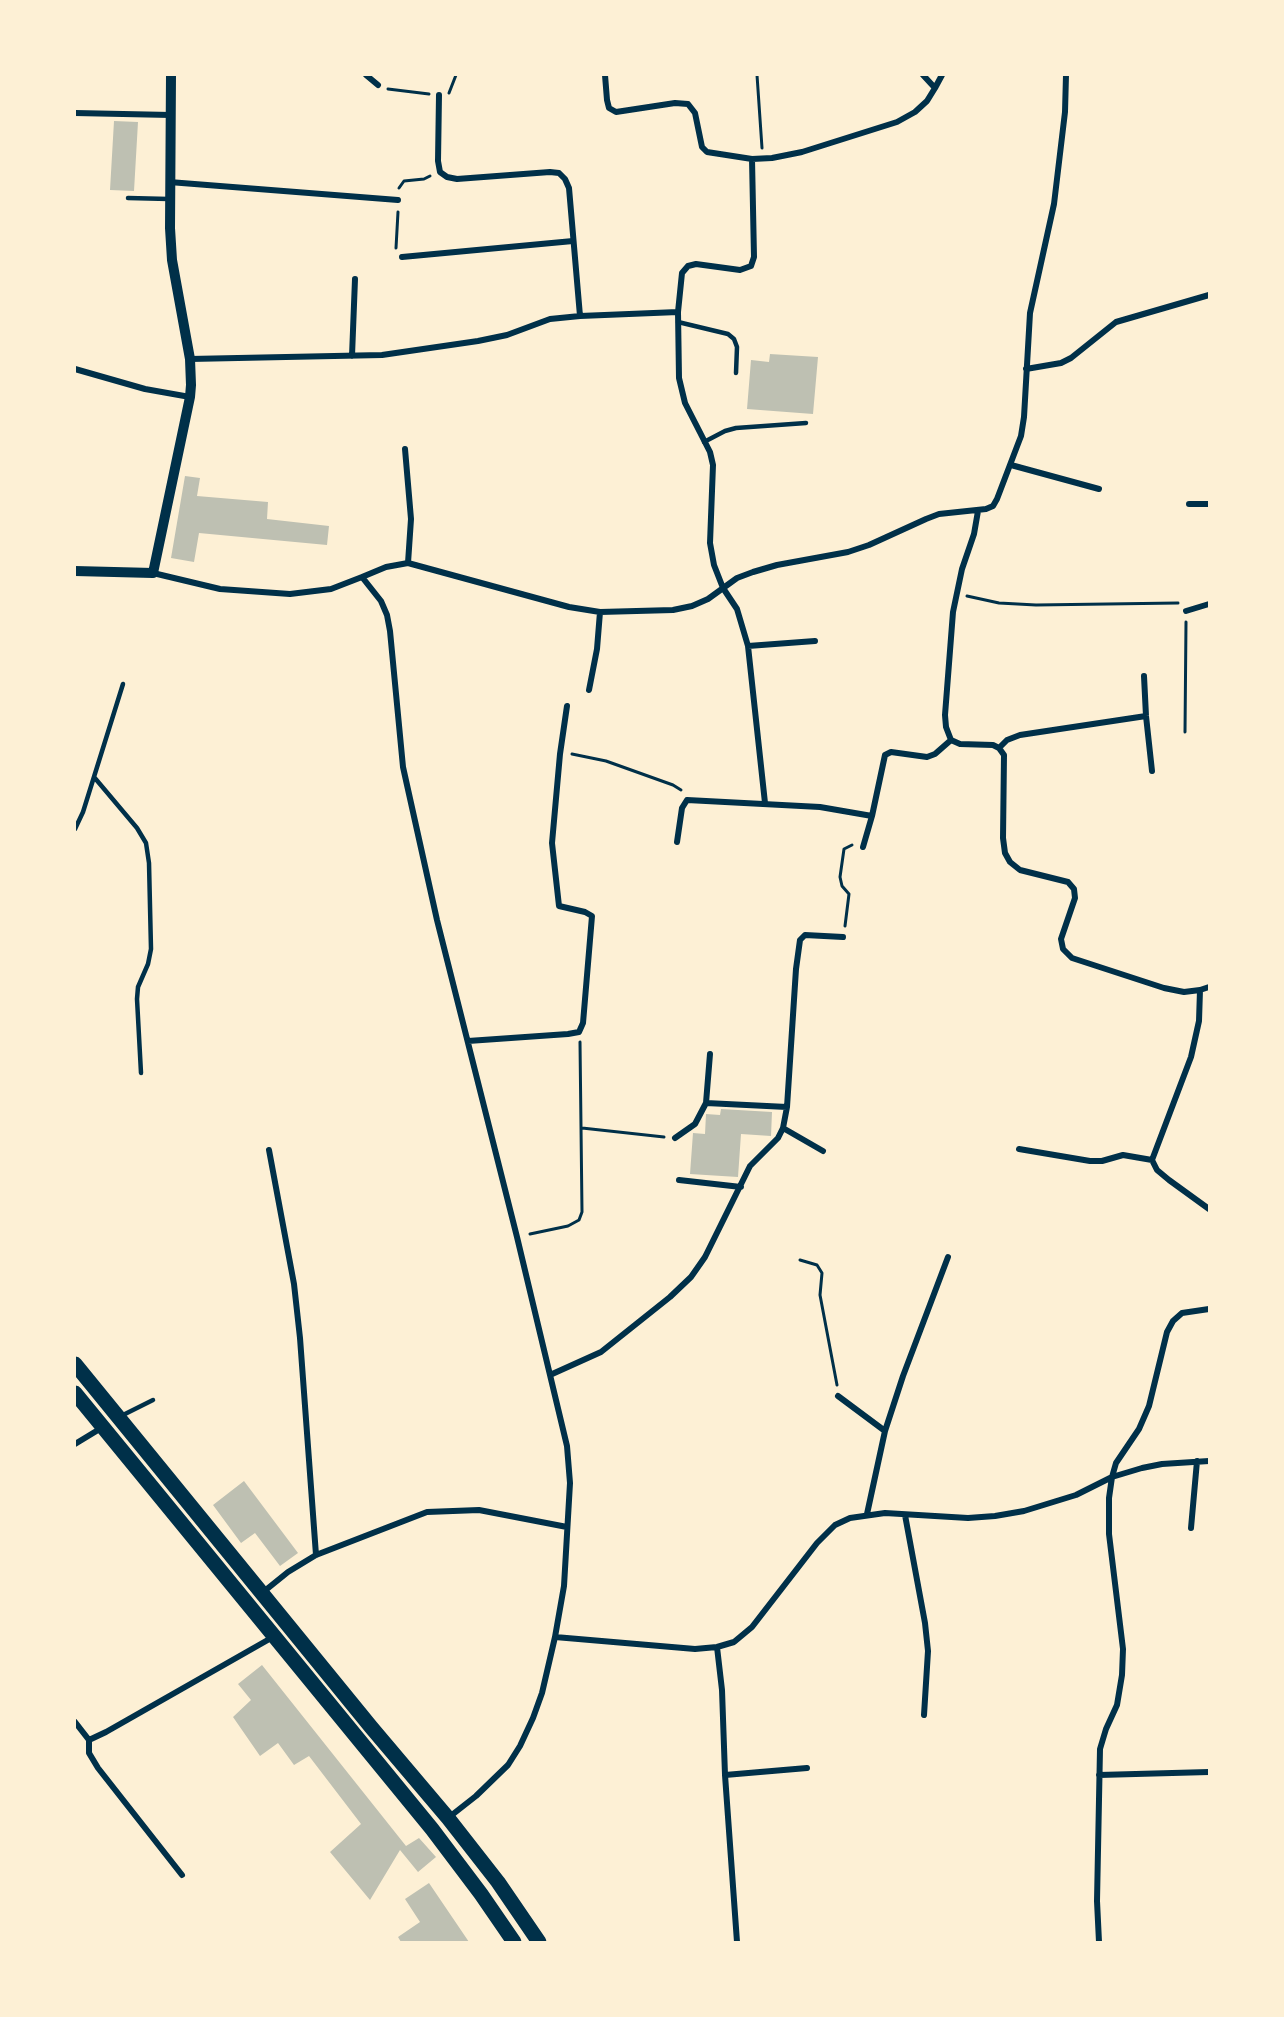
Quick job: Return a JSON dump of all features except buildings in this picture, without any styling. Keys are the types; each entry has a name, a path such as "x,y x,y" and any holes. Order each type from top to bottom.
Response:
{"main road":[{"path":"75,1364 448,1818 498,1882 539,1942"},
{"path":"75,1393 432,1829 482,1894 514,1942"},
{"path":"432,1829 448,1818"}],"street":[{"path":"153,573 190,396 190,359 172,260 169,199 171,75"},
{"path":"366,75 378,85"},
{"path":"605,75 609,108 616,112 675,103 688,104 695,113 702,147 707,152 752,159 802,152 897,122 915,112 927,101 942,75"},
{"path":"923,75 935,88"},
{"path":"75,571 153,573 220,589 290,594 331,589 386,567 408,563 569,607 600,612 673,610 700,603 737,578 777,565 848,552 869,545 932,516 978,511 993,506 1011,465 1023,426 1030,313 1054,204 1066,75"},
{"path":"439,95 438,161 440,172 447,177 457,179 540,172 559,173 565,179 569,188 579,316"},
{"path":"75,113 171,115"},
{"path":"752,159 754,257 751,266 740,270 696,264 688,266 682,273 678,312 678,361 681,390 692,419 710,452 713,465 710,543 714,565 723,588 738,609 747,646 765,803"},
{"path":"169,182 398,200"},
{"path":"402,257 573,241"},
{"path":"352,356 355,279"},
{"path":"1026,369 1061,363 1071,358 1116,322 1209,295"},
{"path":"190,359 382,355 478,341 550,320 579,316 678,312"},
{"path":"75,369 145,389 190,396"},
{"path":"405,449 411,519 408,563"},
{"path":"1011,465 1099,489"},
{"path":"1189,504 1209,504"},
{"path":"978,511 956,594 945,715 946,727 951,740 960,744 987,744 999,748 1004,755 1003,838 1005,853 1010,862 1020,870 1068,882 1074,889 1075,898 1061,939 1063,950 1072,958 1164,988 1184,992 1209,987"},
{"path":"362,577 381,601 387,615 403,767 437,920 567,1446 570,1483 564,1586 542,1693 533,1718 508,1765 448,1818"},
{"path":"1186,611 1209,604"},
{"path":"589,690 597,649 600,612"},
{"path":"747,646 815,641"},
{"path":"1144,676 1152,771"},
{"path":"468,1041 579,1032 583,1023 592,916 559,906 552,843 567,706"},
{"path":"999,748 1020,735 1146,716"},
{"path":"863,847 885,755 891,752 927,757 935,754 951,740"},
{"path":"677,842 682,808 687,800 820,807 872,816"},
{"path":"550,1375 601,1352 661,1306 691,1277 705,1257 750,1166 778,1138 783,1128 787,1107 800,940 805,935 843,937"},
{"path":"1152,1161 1191,1057 1199,1022 1200,990"},
{"path":"675,1138 695,1124 706,1103 710,1054"},
{"path":"706,1103 787,1107"},
{"path":"783,1128 823,1151"},
{"path":"1019,1149 1090,1161 1102,1161 1123,1155 1152,1161 1157,1170 1209,1209"},
{"path":"269,1150 294,1284 316,1555"},
{"path":"679,1180 741,1187"},
{"path":"867,1514 885,1431 948,1257"},
{"path":"1099,1942 1097,1901 1100,1749 1117,1705 1123,1649 1109,1534 1109,1498 1112,1478 1116,1463 1139,1429 1149,1406 1167,1332 1173,1321 1182,1313 1209,1309"},
{"path":"838,1396 885,1431"},
{"path":"75,1444 103,1427"},
{"path":"1191,1528 1197,1461"},
{"path":"555,1637 695,1649 717,1647 734,1642 752,1628 817,1544 835,1525 850,1518 867,1514 968,1518 995,1516 1024,1511 1076,1495 1112,1478 1162,1464 1209,1461"},
{"path":"262,1593 288,1572 316,1555 427,1512 479,1510 567,1527"},
{"path":"905,1515 928,1651 924,1715"},
{"path":"89,1740 273,1636"},
{"path":"717,1647 722,1690 724,1775 737,1942"},
{"path":"75,1722 89,1740 89,1753 98,1768 183,1875"},
{"path":"724,1775 807,1768"},
{"path":"1099,1775 1209,1772"}],"lane":[{"path":"128,198 169,199"},
{"path":"678,322 728,334 734,339 737,347 736,373"},
{"path":"704,441 725,430 736,428 806,423"},
{"path":"75,829 83,812 123,684"},
{"path":"94,777 137,828 146,843 149,863 151,949 148,964 138,987 137,999 141,1073"},
{"path":"118,1417 153,1400"}],"path":[{"path":"378,85 388,89 448,94 453,88 456,75"},
{"path":"757,75 762,159"},
{"path":"956,594 999,603 1036,605 1177,603 1182,605 1186,611 1185,732"},
{"path":"560,754 579,755 606,761 673,785 681,789 687,800"},
{"path":"843,937 849,894 842,886 840,877 844,849 848,845 863,847"},
{"path":"517,1237 568,1226 579,1221 582,1212 582,1051 579,1032"},
{"path":"582,1128 675,1138"},
{"path":"800,1260 817,1265 822,1273 820,1295 836,1371 838,1396"}]}
